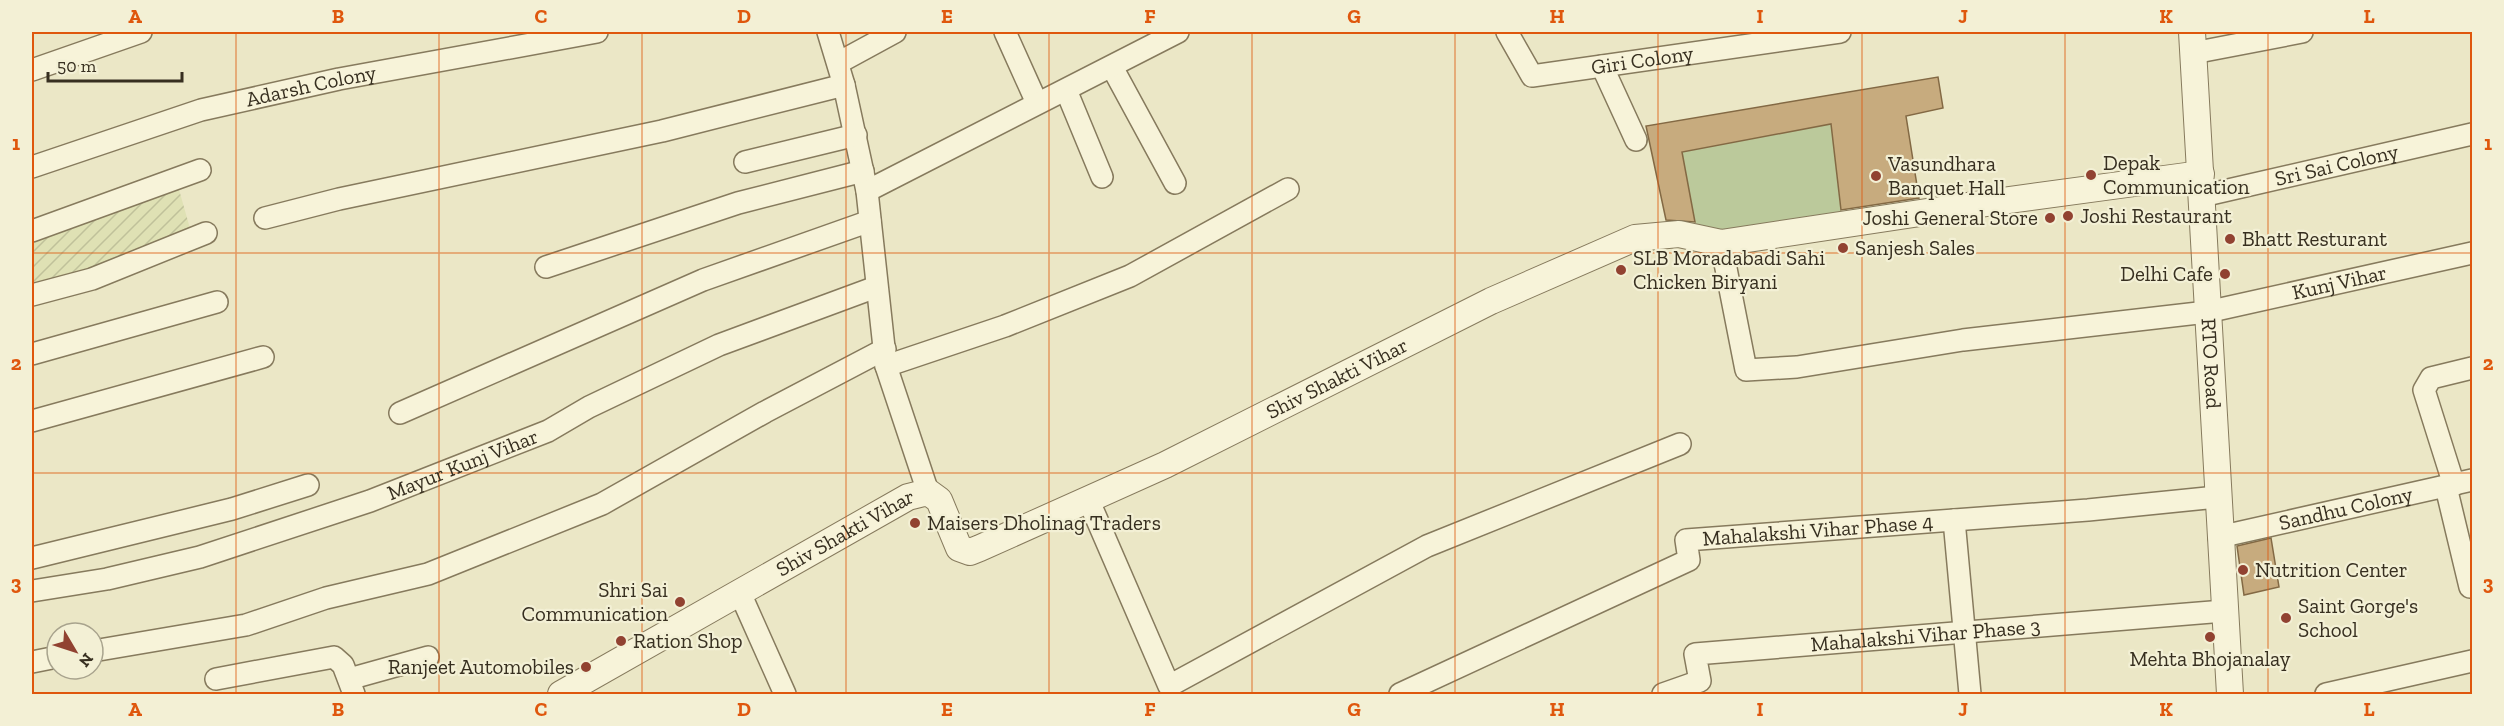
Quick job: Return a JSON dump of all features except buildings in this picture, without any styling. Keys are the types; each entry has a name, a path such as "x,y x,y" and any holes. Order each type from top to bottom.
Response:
{"street":[{"path":"32,70 141,32"},
{"name":"Adarsh Colony","path":"32,167 201,110 339,79 597,32"},
{"path":"828,32 844,85 865,181 886,358 928,492"},
{"path":"838,63 896,32"},
{"path":"1005,32 1037,103"},
{"path":"546,267 738,203 865,181 1066,90 1178,32"},
{"name":"Giri Colony","path":"1507,32 1532,76 1840,32"},
{"path":"2192,42 2302,32"},
{"name":"RTO Road","path":"2192,42 2219,537 2230,694"},
{"path":"1602,66 1636,140"},
{"path":"1112,67 1174,183"},
{"path":"265,218 339,199 662,131 844,85"},
{"path":"1066,90 1102,177"},
{"name":"Sri Sai Colony","path":"2201,185 2472,134"},
{"path":"745,162 856,135"},
{"path":"32,231 200,170"},
{"name":"Shiv Shakti Vihar","path":"561,694 908,497 928,492 939,500 959,548 969,552 1176,459 1491,301 1635,238 1679,234 1721,243 1980,204 2201,185"},
{"path":"105,649 246,625 326,598 428,574 602,504 765,412 886,358 1005,326 1130,276 1288,189"},
{"path":"400,413 704,280 870,221"},
{"path":"32,296 92,279 206,233"},
{"name":"Kunj Vihar","path":"1721,243 1746,370 1797,367 1964,340 2207,312 2472,253"},
{"name":"Mayur Kunj Vihar","path":"32,591 107,579 200,556 369,501 548,431 590,407 719,345 876,287"},
{"path":"32,354 217,302"},
{"path":"32,422 263,357"},
{"path":"2470,587 2457,484 2424,390 2431,378 2472,368"},
{"path":"1088,499 1169,686 1428,546 1680,444"},
{"name":"Sandhu Colony","path":"2219,537 2457,484"},
{"path":"32,558 232,509 308,485"},
{"name":"Mahalakshi Vihar Phase 4","path":"1400,694 1689,560 1686,540 2217,497"},
{"path":"1954,520 1970,694"},
{"path":"740,593 784,694"},
{"name":"Mahalakshi Vihar Phase 3","path":"1663,694 1700,681 1695,654 2224,611"},
{"path":"216,679 334,657 343,665 352,687 428,657"},
{"path":"2326,694 2472,661"}],"green space":[{"path":"1831,124 1841,212 1718,230 1696,227 1682,152"},
{"path":"178,186 191,232 84,274 32,289 32,238"}],"place":[{"name":"Depak Communication","path":"2091,175"},
{"name":"Vasundhara Banquet Hall","path":"1876,176"},
{"name":"Joshi Restaurant","path":"2068,216"},
{"name":"Joshi General Store","path":"2050,218"},
{"name":"Bhatt Resturant","path":"2230,239"},
{"name":"Sanjesh Sales","path":"1843,248"},
{"name":"SLB Moradabadi Sahi Chicken Biryani","path":"1621,270"},
{"name":"Delhi Cafe","path":"2225,274"},
{"name":"Maisers Dholinag Traders","path":"915,523"},
{"name":"Nutrition Center","path":"2243,570"},
{"name":"Shri Sai Communication","path":"680,602"},
{"name":"Saint Gorge's School","path":"2286,618"},
{"name":"Mehta Bhojanalay","path":"2210,637"},
{"name":"Ration Shop","path":"621,641"},
{"name":"Ranjeet Automobiles","path":"586,667"}]}
